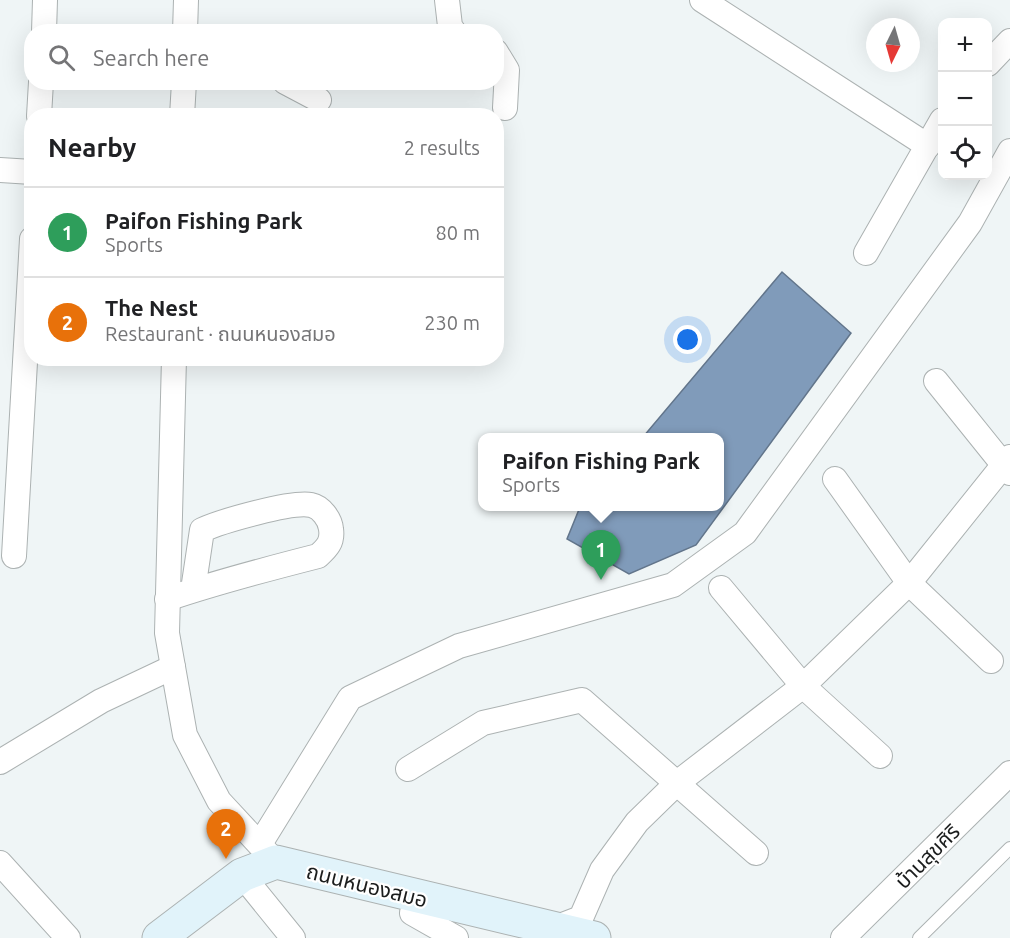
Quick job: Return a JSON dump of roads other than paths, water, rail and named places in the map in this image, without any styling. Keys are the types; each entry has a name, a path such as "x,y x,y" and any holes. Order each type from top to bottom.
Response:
{"street":[{"path":"44,24 45,0"},
{"path":"185,24 186,0"},
{"path":"447,0 450,24"},
{"path":"702,0 928,146"},
{"path":"992,59 1010,41"},
{"path":"504,65 507,70 505,108"},
{"path":"39,108 41,90"},
{"path":"182,108 184,90"},
{"path":"300,90 319,100"},
{"path":"866,253 939,126"},
{"path":"159,938 268,853 350,698 459,646 673,585 745,533 970,223 1010,151"},
{"path":"0,170 24,172"},
{"path":"14,556 25,366"},
{"path":"174,366 167,633 185,735 219,801 268,853"},
{"path":"555,928 581,918 602,870 637,822 677,783 803,686 909,583 1007,465 936,381"},
{"path":"835,479 909,583 991,661"},
{"path":"167,599 318,556 329,547 331,527 323,512 311,505 280,508 215,524 202,530 193,590"},
{"path":"721,588 803,686 880,756"},
{"path":"0,762 101,702 173,668"},
{"path":"408,770 483,723 582,700 756,853"},
{"name":"บ้านสุขศิริ","path":"843,938 1010,773"},
{"name":"ถนนหนองสมอ","path":"268,853 594,938"},
{"path":"0,863 68,938"},
{"path":"242,875 293,938"},
{"path":"412,913 456,938"}],"lane":[{"path":"919,938 1010,848"}],"water":[{"path":"782,272 851,333 724,507 724,433 646,433"},
{"path":"578,511 721,511 696,545 629,574 567,539"}],"place":[{"name":"Paifon Fishing Park","path":"601,580"},
{"name":"The Nest","path":"226,859"}]}
